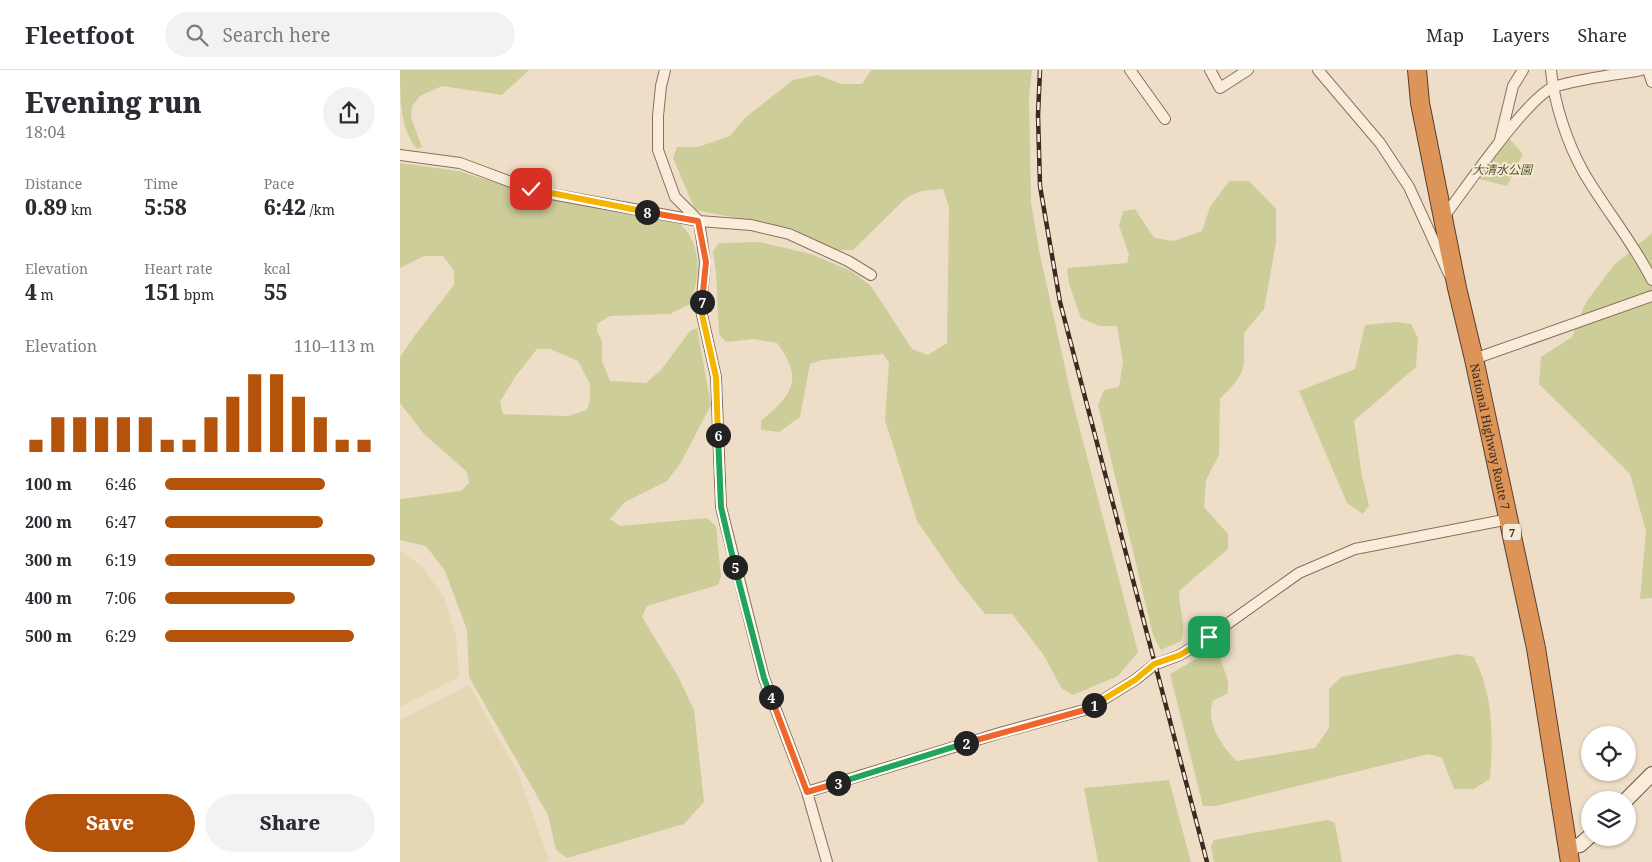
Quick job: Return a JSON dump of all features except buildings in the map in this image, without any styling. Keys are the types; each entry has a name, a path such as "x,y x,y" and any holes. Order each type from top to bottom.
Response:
{"highway":[{"name":"National Highway Route 7","path":"1417,70 1420,103 1457,288 1536,648 1568,858"}],"street":[{"path":"665,70 661,86 658,116 658,150 675,196 698,221 706,262 701,310 716,377 721,507 764,678 807,792 828,862"},
{"path":"1130,70 1165,119"},
{"path":"1210,70 1220,88 1248,70"},
{"path":"1318,70 1380,143 1409,187 1436,249 1457,288"},
{"path":"1500,142 1513,86 1523,70"},
{"path":"1551,70 1553,87 1570,141 1583,172 1641,259 1652,280"},
{"path":"1443,218 1500,142 1530,106 1553,87 1641,70"},
{"path":"1648,70 1652,82"},
{"path":"400,155 460,163 536,191 698,221 751,225 789,234 848,261 871,275"},
{"path":"1474,359 1652,296"},
{"path":"807,792 1002,732 1088,709 1135,680 1154,664 1180,655 1209,637 1298,573 1355,549 1509,519"},
{"path":"1635,791 1652,774"},
{"path":"1568,858 1581,844"}],"shaded area":[{"path":"400,551 422,566 445,599 456,637 459,677 400,707"},
{"path":"469,685 518,773 549,860 545,862 400,862 400,720"}],"green space":[{"path":"400,70 529,70 502,95 442,86 420,96 412,106 411,118 422,147 417,149 411,141 404,123"},
{"path":"871,70 1032,70 1029,97 1031,203 1039,250 1072,399 1138,652 1118,676 1073,695 1062,689 1043,654 1012,614 985,614 959,582 917,521 885,420 889,363 883,354 822,360 810,364 800,417 779,432 761,430 761,421 781,403 791,386 790,367 777,343 754,339 726,342 719,334 713,251 719,243 760,242 811,254 851,271 871,286 912,349 928,355 947,343 949,207 943,189 921,191 906,198 853,250 837,250 791,228 695,210 673,158 677,147 698,147 730,136 746,117 793,80 818,75 841,84 862,84"},
{"name":"大清水公園","path":"1509,138 1523,154 1507,186 1479,179"},
{"path":"400,163 459,171 524,192 679,223 692,240 696,251 697,272 690,304 670,314 610,316 597,324 597,331 602,341 602,361 610,381 646,383 661,370 690,331 697,328 711,405 680,464 667,481 625,502 610,519 620,526 707,518 716,526 721,576 718,585 647,606 642,617 678,676 694,710 704,802 684,824 567,858 556,850 548,815 469,677 467,630 445,571 426,546 400,540 400,499 461,491 469,483 467,472 424,434 400,403 400,357 454,285 454,271 443,256 424,256 400,268","holes":["537,349 550,349 578,361 590,384 590,400 587,410 568,416 503,414 500,402 515,377"]},
{"path":"1229,181 1249,181 1276,209 1276,243 1264,309 1244,333 1244,363 1240,376 1220,399 1219,455 1206,480 1204,507 1228,534 1228,549 1179,591 1183,635 1181,641 1161,650 1153,635 1098,405 1104,390 1119,387 1123,362 1117,326 1099,326 1081,318 1069,284 1067,268 1127,263 1129,255 1119,226 1123,211 1135,209 1154,238 1174,241 1202,231 1210,207"},
{"path":"1652,233 1652,598 1640,599 1646,531 1630,474 1539,384 1541,357 1572,337 1586,302 1614,265"},
{"path":"1395,322 1411,324 1418,338 1416,367 1354,421 1362,476 1369,505 1363,514 1347,503 1299,391 1355,369 1365,325"},
{"path":"1210,651 1218,651 1228,681 1228,693 1213,701 1211,717 1220,741 1236,761 1315,748 1329,728 1329,689 1341,677 1458,654 1474,657 1481,672 1491,717 1490,779 1474,789 1454,789 1442,758 1429,754 1216,806 1203,806 1170,674"},
{"path":"1169,780 1191,862 1098,862 1084,788"},
{"path":"1328,820 1335,823 1342,862 1214,862 1211,846 1214,840"}],"railway":[{"path":"1040,70 1038,115 1040,186 1060,302 1207,862"}],"route":[{"path":"531,189 698,221 706,262 701,310 716,377 721,507 764,678 807,792 1002,732 1088,709 1135,680 1154,664 1180,655 1209,637"}]}
